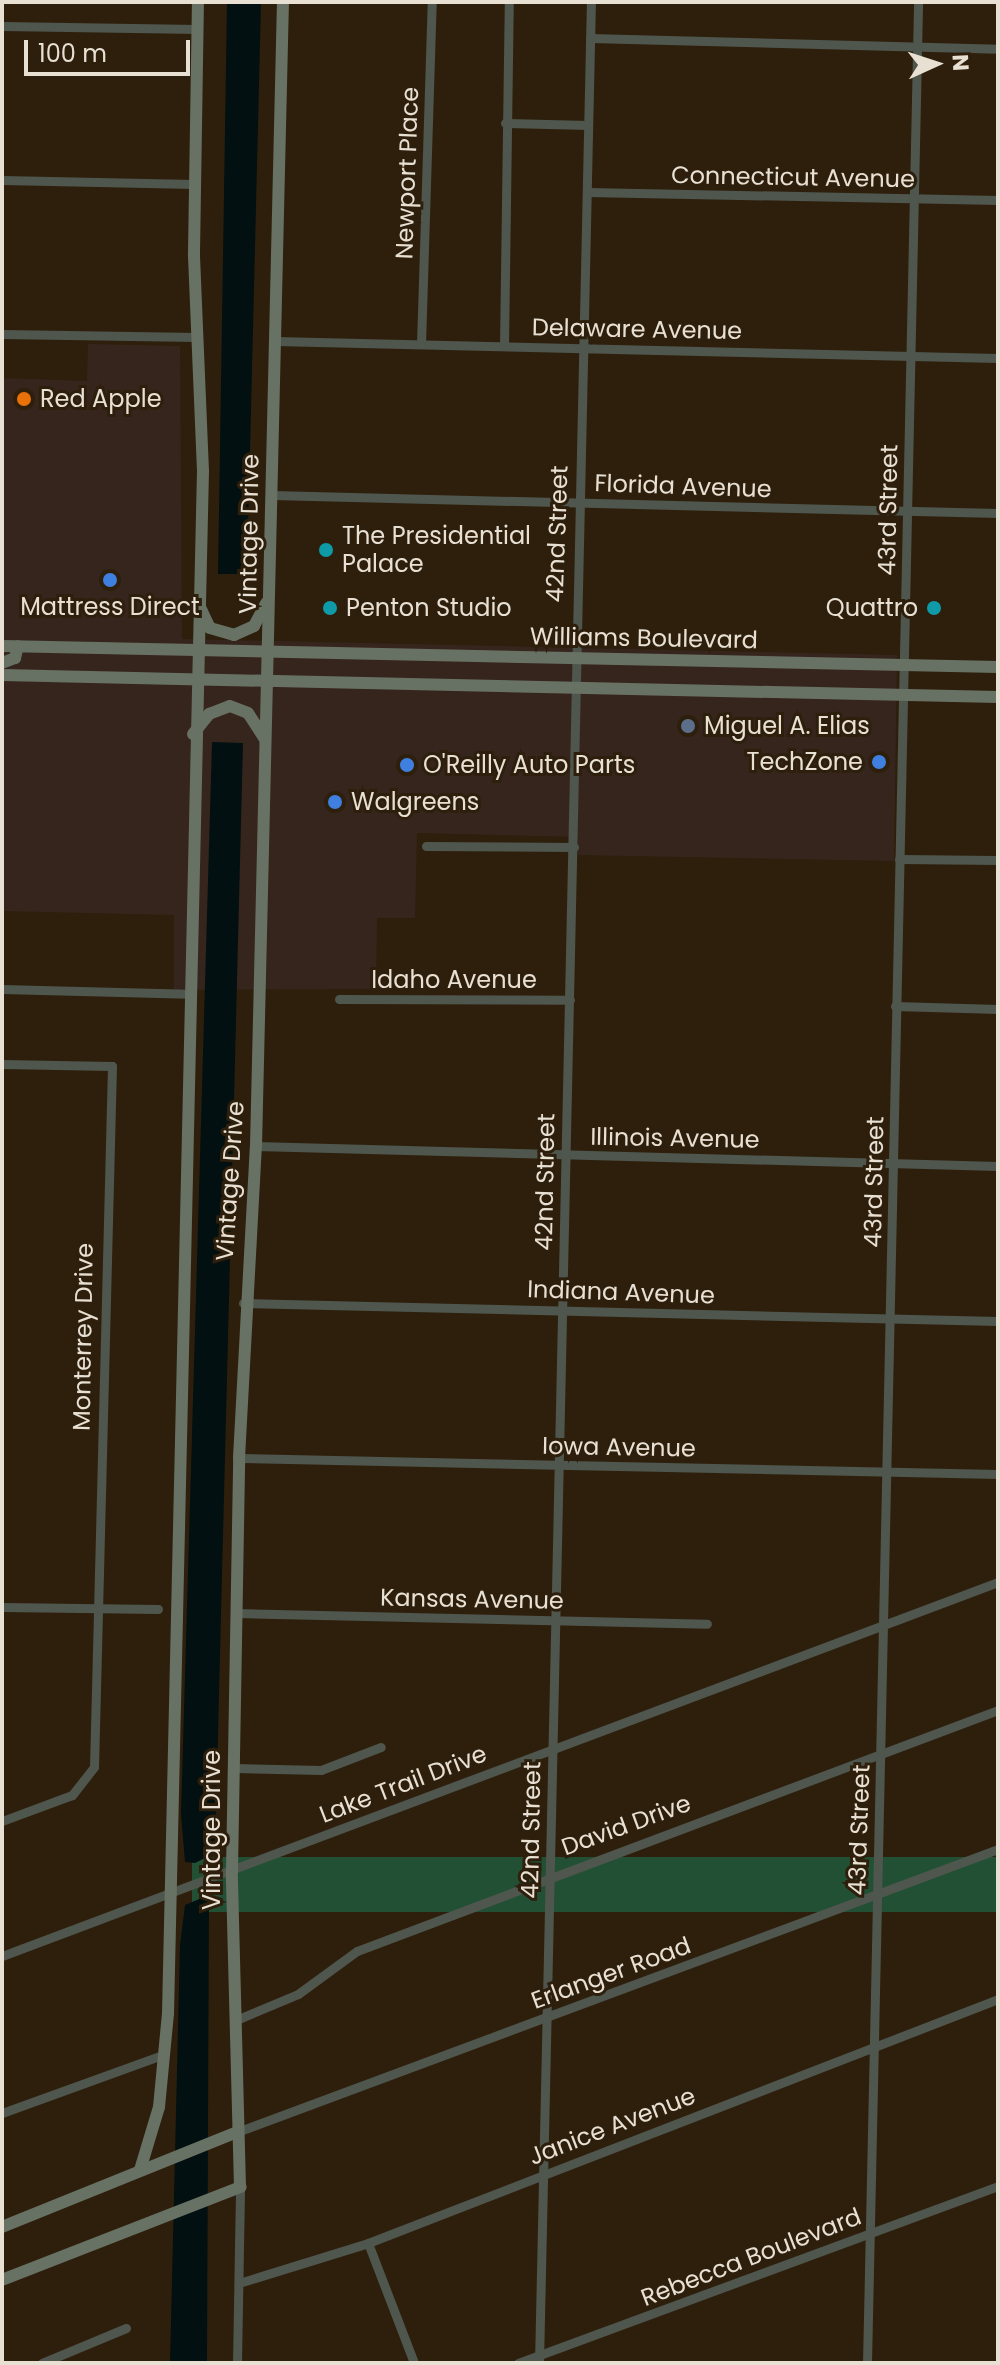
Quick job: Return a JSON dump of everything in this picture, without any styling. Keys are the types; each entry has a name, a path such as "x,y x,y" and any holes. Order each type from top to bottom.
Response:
{"street":[{"name":"Vintage Drive","path":"140,2170 165,2054 193,680 203,471 194,184 198,2"},
{"name":"Vintage Drive","path":"237,2363 240,2187 232,1871 239,1458 243,1303 256,1146 283,2"},
{"name":"Newport Place","path":"421,344 432,2"},
{"path":"504,346 509,2"},
{"name":"42nd Street","path":"539,2359 546,2174 549,1874 574,847 573,688 591,2"},
{"name":"43rd Street","path":"867,2363 893,1320 895,1006 918,2"},
{"path":"2,26 198,29"},
{"path":"590,38 998,49"},
{"path":"505,123 588,125"},
{"path":"2,180 194,184"},
{"name":"Connecticut Avenue","path":"587,192 998,200"},
{"path":"2,334 197,337"},
{"name":"Delaware Avenue","path":"275,341 998,358"},
{"name":"Florida Avenue","path":"272,495 998,513"},
{"path":"197,601 210,628 234,635 254,626 270,592"},
{"name":"Williams Boulevard","path":"2,646 998,667"},
{"path":"2,663 15,658 18,646"},
{"path":"2,675 998,697"},
{"path":"193,734 209,714 230,706 248,713 265,741"},
{"path":"426,846 574,847"},
{"path":"899,859 998,860"},
{"path":"2,989 188,994"},
{"name":"Idaho Avenue","path":"339,999 570,1000"},
{"path":"895,1006 998,1009"},
{"name":"Monterrey Drive","path":"2,1064 112,1066 94,1767 72,1795 2,1821"},
{"name":"Illinois Avenue","path":"256,1146 998,1166"},
{"name":"Indiana Avenue","path":"243,1303 998,1321"},
{"name":"Iowa Avenue","path":"239,1458 998,1474"},
{"name":"Lake Trail Drive","path":"2,1956 998,1582"},
{"path":"2,1607 158,1609"},
{"name":"Kansas Avenue","path":"236,1613 707,1624"},
{"name":"David Drive","path":"236,2020 298,1994 357,1951 549,1874 998,1710"},
{"path":"234,1768 321,1770 381,1747"},
{"name":"Erlanger Road","path":"237,2132 998,1849"},
{"name":"Janice Avenue","path":"239,2283 368,2243 998,1999"},
{"path":"2,2113 165,2054"},
{"path":"2,2227 237,2132"},
{"name":"Rebecca Boulevard","path":"518,2363 539,2359 998,2186"},
{"path":"5,2276 240,2187"},
{"path":"368,2243 414,2363"},
{"path":"42,2363 126,2328"}],"shaded area":[{"path":"227,2 261,2 247,574 218,574"},
{"path":"88,344 180,346 182,639 897,655 894,861 578,855 577,837 417,833 415,918 377,918 376,989 174,990 174,915 2,911 2,378 87,381"},
{"path":"212,742 243,743 215,1853 195,1863 185,1862 181,1814"},
{"path":"209,1895 207,2363 170,2363 180,1945 185,1905"}],"green space":[{"path":"192,1857 998,1857 998,1912 192,1912"}],"place":[{"name":"Red Apple","path":"24,399"},
{"name":"The Presidential Palace","path":"326,550"},
{"name":"Mattress Direct","path":"110,580"},
{"name":"Penton Studio","path":"330,608"},
{"name":"Quattro","path":"934,608"},
{"name":"Miguel A. Elias","path":"688,726"},
{"name":"TechZone","path":"879,762"},
{"name":"O'Reilly Auto Parts","path":"407,765"},
{"name":"Walgreens","path":"335,802"}]}
